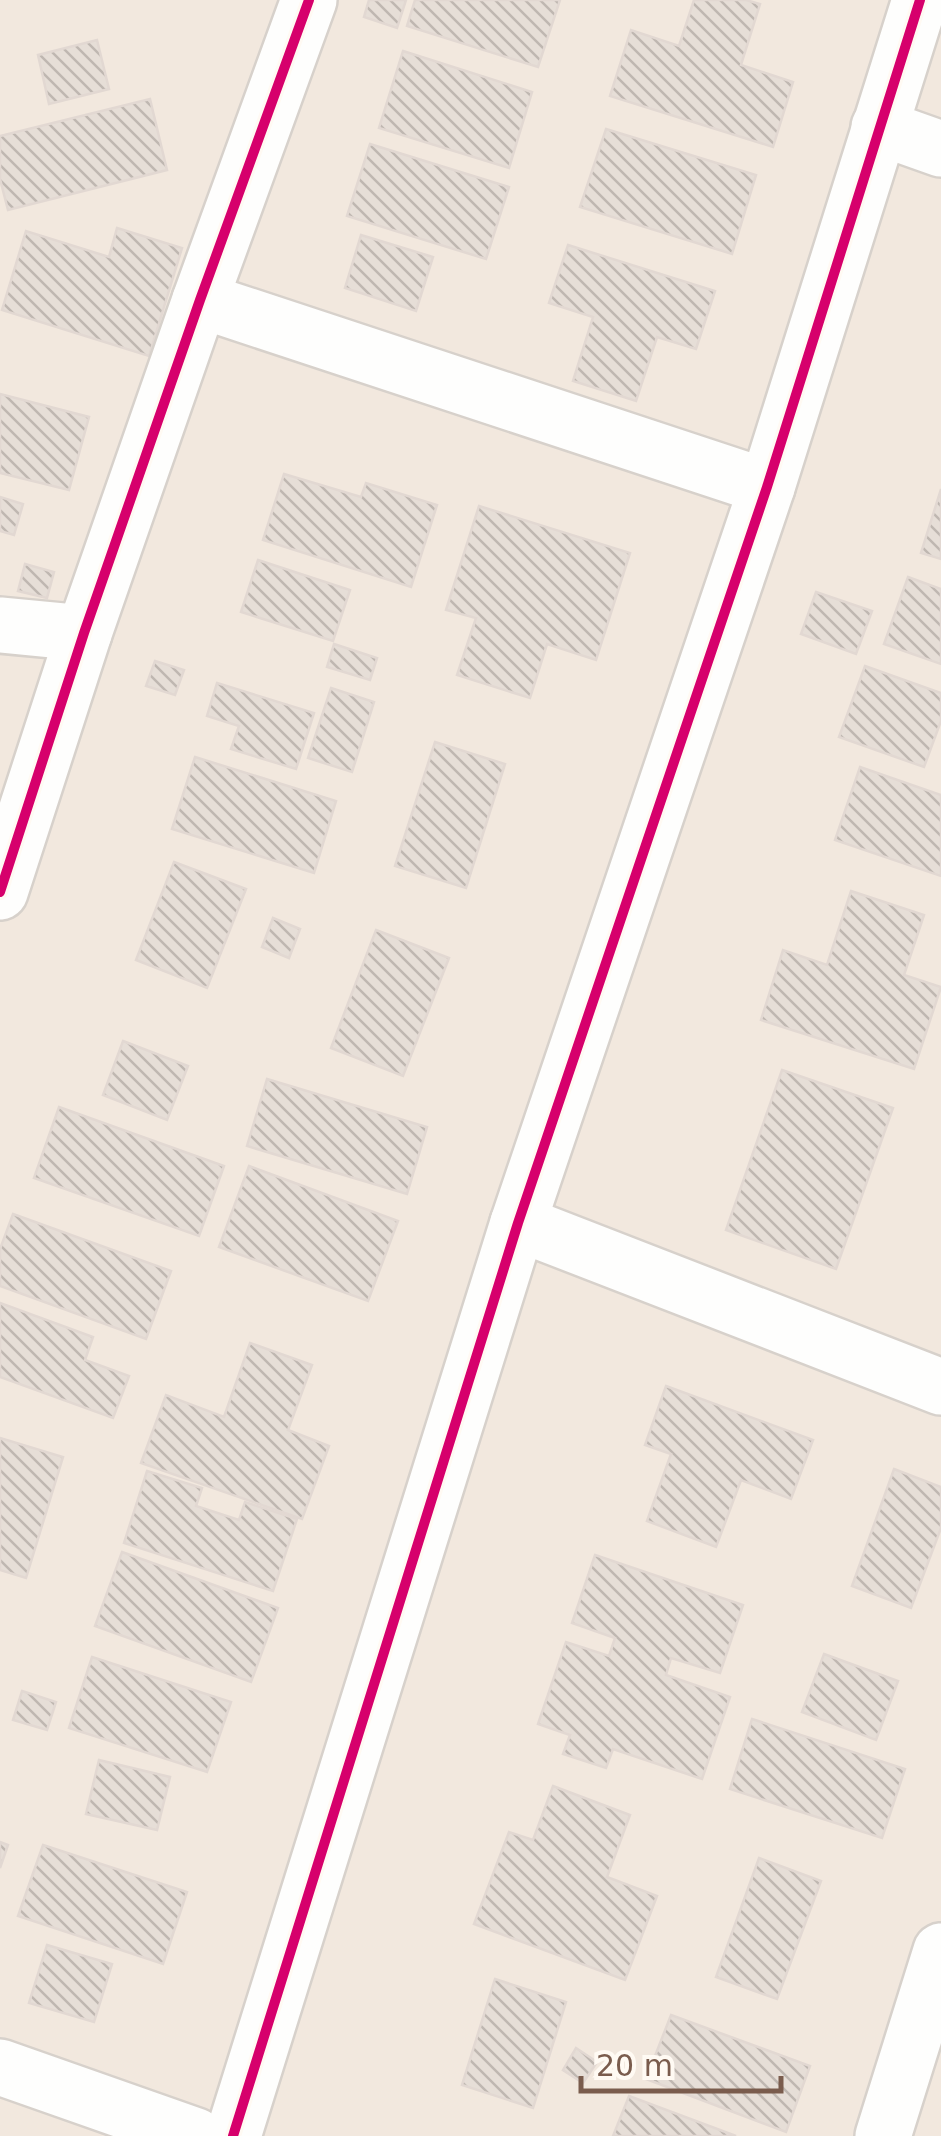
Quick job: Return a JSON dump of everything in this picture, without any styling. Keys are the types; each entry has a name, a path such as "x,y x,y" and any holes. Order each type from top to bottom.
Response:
{"street":[{"path":"0,892 200,300 310,0"},
{"path":"232,2136 518,1223 767,487 920,0"},
{"path":"879,127 941,150"},
{"path":"200,300 767,487"},
{"path":"0,626 84,634"},
{"path":"518,1223 941,1387"},
{"path":"883,2136 941,1951"},
{"path":"0,2067 196,2136"}],"shaded area":[{"path":"0,0 941,0 941,2136 0,2136"}],"building":[{"path":"369,0 406,0 397,28 364,17"},
{"path":"415,0 560,0 538,67 407,26"},
{"path":"694,0 746,0 760,4 741,65 793,82 773,147 610,96 631,30 679,46"},
{"path":"97,40 109,89 49,104 38,55"},
{"path":"403,51 532,92 509,168 379,128"},
{"path":"150,99 167,170 8,210 0,179 0,136"},
{"path":"606,129 756,175 732,254 580,207"},
{"path":"370,144 509,187 486,259 347,216"},
{"path":"117,228 182,248 149,356 2,310 26,231 109,257"},
{"path":"361,235 433,257 416,311 345,288"},
{"path":"568,245 715,291 696,349 657,337 636,401 573,381 593,317 549,303"},
{"path":"0,394 89,417 69,490 0,473"},
{"path":"284,474 361,497 366,483 437,505 411,587 263,540"},
{"path":"941,489 941,559 921,553"},
{"path":"0,497 23,504 14,535 0,531"},
{"path":"479,506 630,553 596,660 547,644 530,698 457,675 476,618 446,610"},
{"path":"258,560 350,590 333,641 241,612"},
{"path":"25,564 54,572 47,598 18,591"},
{"path":"908,577 941,589 941,664 884,644"},
{"path":"816,592 872,611 856,654 801,634"},
{"path":"334,644 377,658 370,680 327,667"},
{"path":"155,661 184,670 175,695 146,686"},
{"path":"865,666 941,693 941,721 924,767 839,737"},
{"path":"217,683 314,713 296,769 231,749 239,726 207,716"},
{"path":"331,688 374,702 352,772 308,758"},
{"path":"435,742 505,764 466,888 395,866"},
{"path":"195,757 336,801 314,873 172,829"},
{"path":"860,767 941,795 941,876 835,840"},
{"path":"174,862 246,889 207,988 136,960"},
{"path":"851,891 924,915 904,975 941,987 914,1069 761,1020 783,950 827,965"},
{"path":"273,918 300,929 289,958 262,947"},
{"path":"376,930 449,958 403,1076 331,1048"},
{"path":"123,1041 188,1066 167,1120 103,1095"},
{"path":"782,1070 893,1108 836,1269 726,1230"},
{"path":"267,1079 427,1127 407,1194 247,1146"},
{"path":"59,1107 224,1166 199,1236 34,1178"},
{"path":"249,1166 398,1221 368,1301 219,1247"},
{"path":"13,1214 171,1271 146,1339 0,1286 0,1249"},
{"path":"0,1303 93,1337 85,1360 129,1376 113,1418 0,1377"},
{"path":"250,1343 312,1365 288,1430 329,1446 302,1519 141,1463 166,1395 224,1417"},
{"path":"666,1386 813,1440 791,1499 741,1480 716,1547 647,1521 671,1454 645,1445"},
{"path":"0,1438 63,1457 26,1578 0,1570"},
{"path":"894,1469 941,1487 941,1528 911,1608 852,1586"},
{"path":"147,1471 202,1488 196,1506 239,1520 245,1502 297,1519 273,1591 124,1543"},
{"path":"122,1552 278,1608 251,1682 95,1626"},
{"path":"595,1555 743,1605 720,1673 671,1658 666,1675 730,1697 702,1779 613,1749 606,1768 563,1754 570,1735 538,1724 566,1642 609,1656 615,1638 572,1623"},
{"path":"824,1654 898,1681 876,1740 802,1712"},
{"path":"92,1657 231,1702 207,1772 69,1728"},
{"path":"22,1691 56,1702 47,1730 13,1720"},
{"path":"752,1719 905,1769 882,1838 730,1789"},
{"path":"99,1760 170,1777 157,1830 86,1814"},
{"path":"553,1786 630,1815 607,1877 657,1896 625,1980 474,1924 509,1832 533,1840"},
{"path":"0,1842 8,1845 0,1868"},
{"path":"43,1845 187,1892 163,1964 18,1916"},
{"path":"759,1858 821,1881 777,1999 716,1977"},
{"path":"47,1945 112,1964 94,2022 29,2003"},
{"path":"495,1979 566,2002 533,2108 462,2085"},
{"path":"671,2015 810,2066 786,2132 646,2079"},
{"path":"576,2048 597,2062 583,2083 563,2070"},
{"path":"629,2096 736,2136 613,2136"}],"cycle path":[{"path":"0,892 84,633 309,0"},
{"path":"233,2136 518,1223 767,487 920,0"}]}
